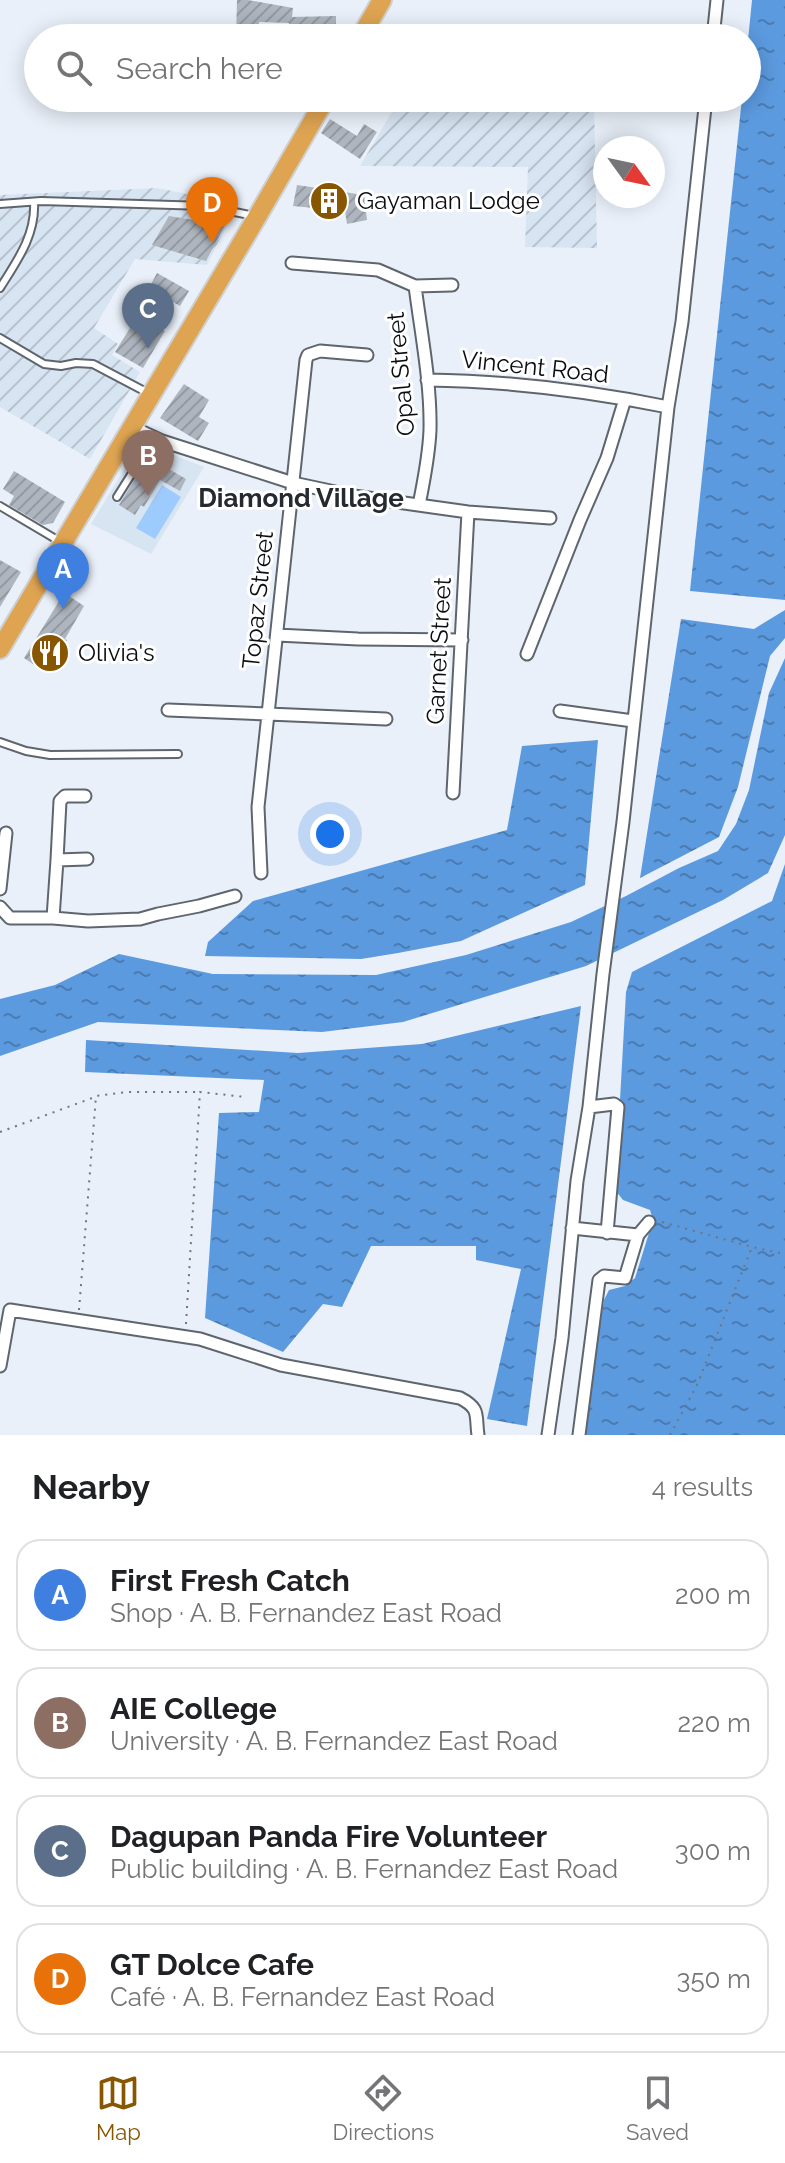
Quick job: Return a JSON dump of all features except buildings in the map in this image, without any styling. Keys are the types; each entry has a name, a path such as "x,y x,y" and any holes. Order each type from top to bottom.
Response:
{"highway":[{"path":"368,24 382,0"},
{"path":"0,649 318,112"}],"street":[{"path":"714,24 717,0"},
{"path":"548,1435 616,882 668,407 682,322 704,112"},
{"path":"292,263 378,270 415,286 452,285"},
{"name":"Opal Street","path":"415,286 430,426 419,505"},
{"name":"Topaz Street","path":"261,873 258,807 304,367 308,355 320,351 367,355"},
{"name":"Vincent Road","path":"427,380 565,390 668,407"},
{"path":"527,654 607,458 625,399"},
{"path":"128,435 162,441 293,483 354,496 468,512 550,518"},
{"name":"Garnet Street","path":"453,793 468,512"},
{"path":"277,635 462,640"},
{"path":"168,710 386,719"},
{"path":"560,711 633,721"},
{"path":"53,918 60,801 65,796 85,796"},
{"path":"0,889 6,833"},
{"path":"57,860 87,859"},
{"path":"0,907 10,918 140,919 235,896"},
{"path":"589,1107 614,1104 618,1107 607,1233"},
{"path":"579,1435 599,1280 604,1276 625,1278 638,1235 651,1221"},
{"path":"572,1228 638,1235"},
{"path":"0,1366 5,1310 214,1342 281,1365 460,1398 472,1405 477,1413 478,1435"}],"lane":[{"path":"0,288 25,248 34,215 34,202"},
{"path":"0,204 206,206 257,217"},
{"path":"0,338 44,364 93,364 151,395"},
{"path":"117,497 139,462 141,453 128,435"},
{"path":"0,506 62,543"},
{"path":"0,742 50,755 178,754"}],"path":[{"path":"0,1132 96,1096 126,1092 200,1092 245,1097"},
{"path":"185,1337 200,1092"},
{"path":"78,1321 96,1096"},
{"path":"651,1221 785,1254"},
{"path":"670,1435 697,1385 752,1247"}],"shaded area":[{"path":"392,112 594,112 593,208 596,208 597,248 525,247 528,167 360,166"},
{"path":"157,188 237,204 207,265 135,259 94,328 118,344 112,355 140,372 90,459 0,407 0,195"},
{"path":"141,442 204,467 151,554 91,524"},
{"path":"162,485 181,497 155,539 136,528"}],"water":[{"path":"752,0 785,0 785,600 690,591 741,112 761,112 761,24 750,24"},
{"path":"785,610 785,638 770,656 738,787 719,837 640,878 681,619 754,629"},
{"path":"785,658 785,835 768,873 723,900 586,966 403,1022 322,1032 98,1022 0,1056 0,999 55,985 119,954 213,974 376,975 466,955 571,922 718,851 736,824 749,790 769,693"},
{"path":"598,740 585,885 461,941 398,953 361,959 205,956 208,942 253,901 507,830 522,746"},
{"path":"785,864 785,1435 582,1435 604,1300 609,1290 625,1286 635,1278 653,1220 650,1210 623,1200 615,1190 626,992 632,972 772,901"},
{"path":"581,1006 527,1426 487,1419 521,1269 476,1260 476,1246 371,1246 342,1307 323,1304 283,1352 205,1318 219,1113 259,1112 264,1080 85,1072 86,1040 298,1053 422,1044"}],"place":[{"name":"Gayaman Lodge","path":"329,201"},
{"name":"GT Dolce Cafe","path":"212,243"},
{"name":"Dagupan Panda Fire Volunteer","path":"148,349"},
{"name":"AIE College","path":"148,496"},
{"name":"First Fresh Catch","path":"63,609"},
{"name":"Olivia's","path":"50,653"}],"district":[{"name":"Diamond Village","path":"301,498"}]}
